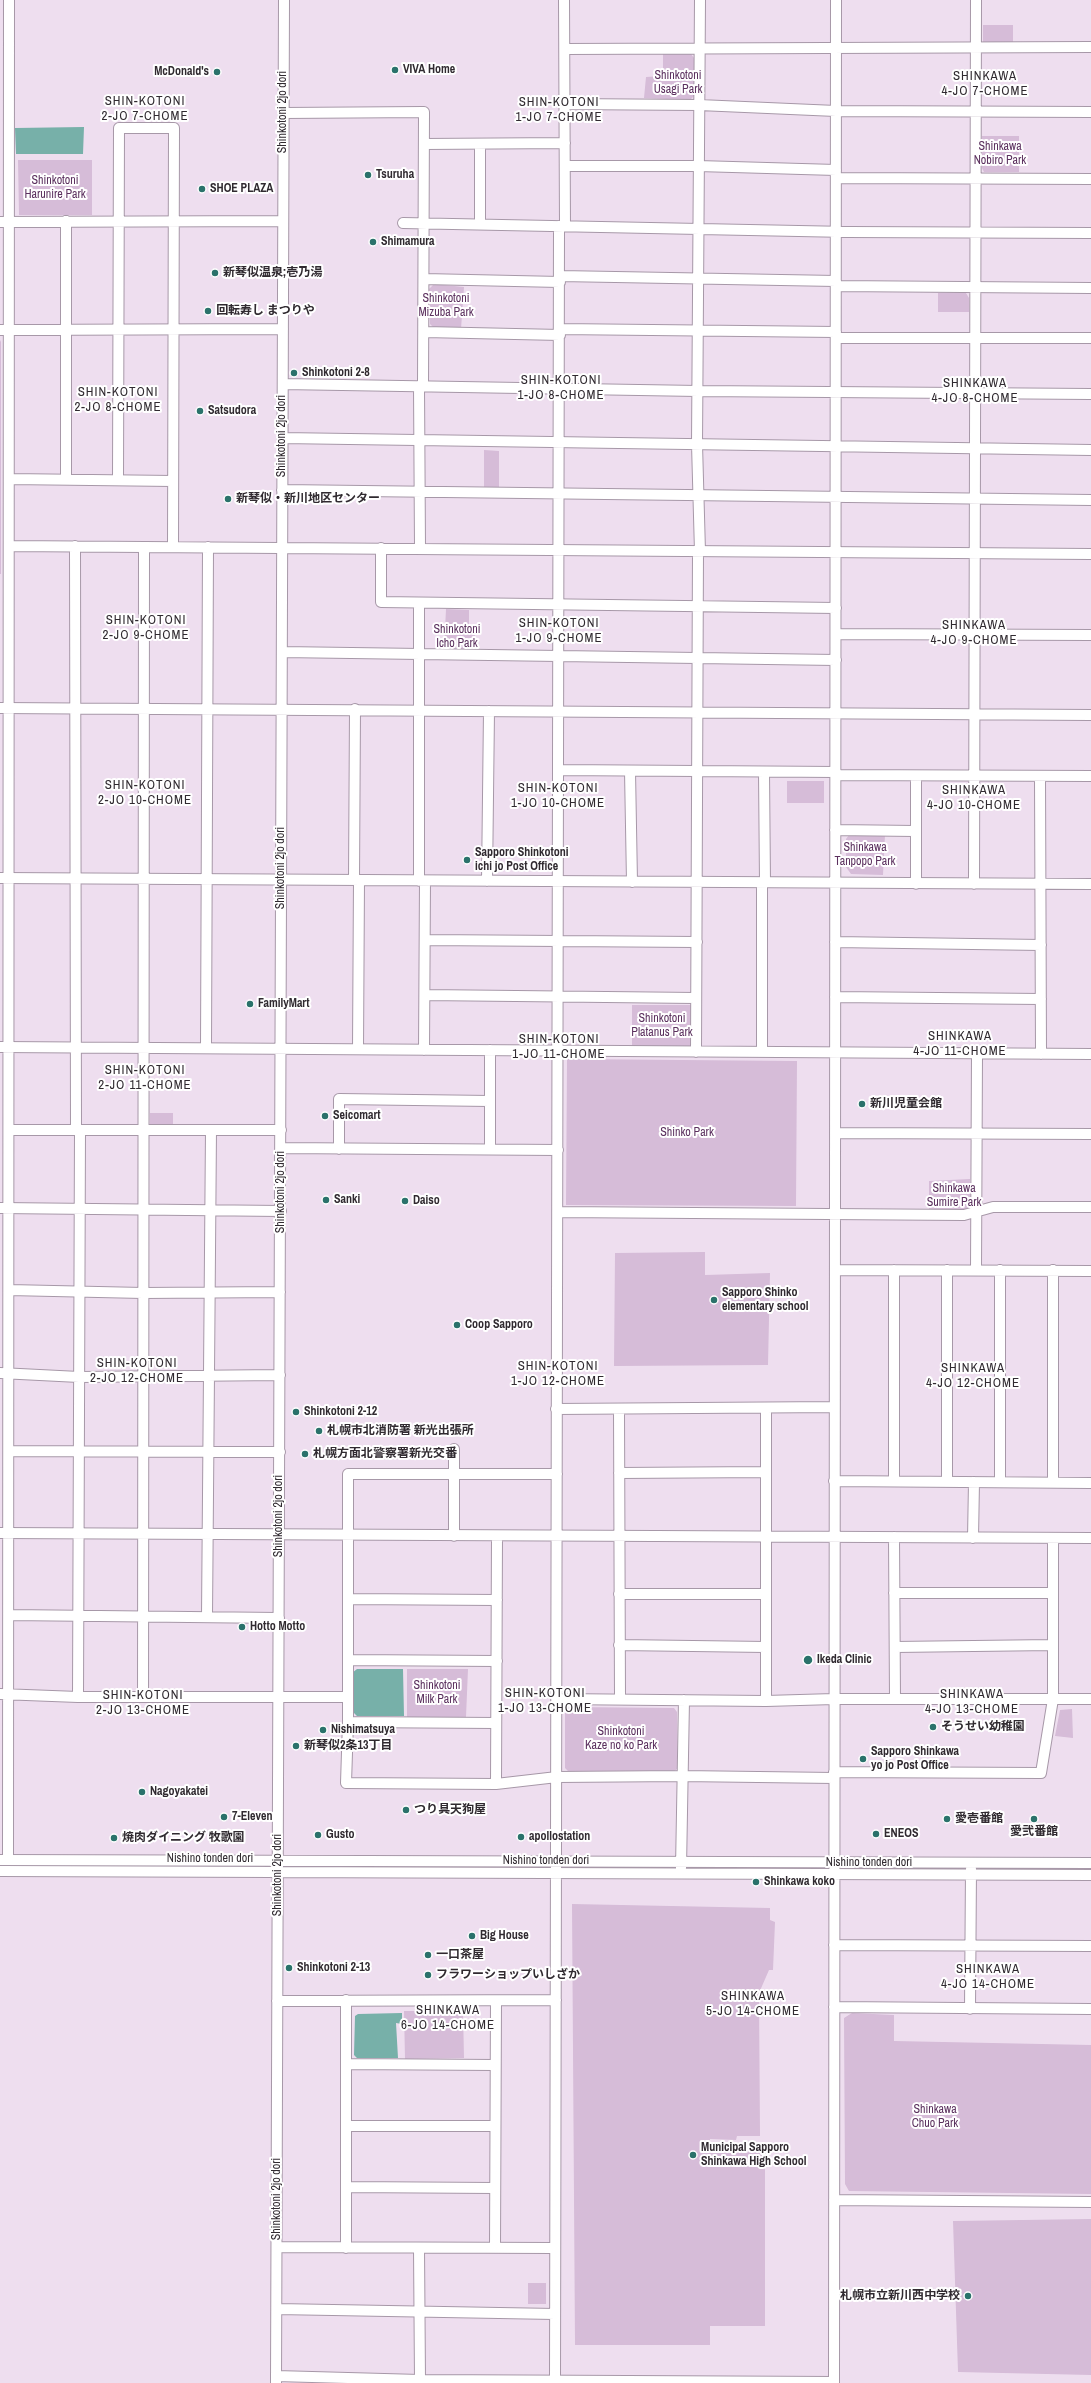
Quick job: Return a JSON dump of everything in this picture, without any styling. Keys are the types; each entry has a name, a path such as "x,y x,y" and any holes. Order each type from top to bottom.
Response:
{"street":[{"path":"4,1860 4,1694 9,1615 5,1533 9,1451 4,1373 4,1317 9,1290 4,1262 4,1208 9,1130 4,1047 4,600 9,546 9,479 4,330 4,222 5,64 10,0"},
{"name":"Shinkotoni 2jo dori","path":"276,2380 284,0"},
{"path":"555,2381 559,332 565,166 564,0"},
{"path":"696,1052 698,712 697,607 700,496 697,444 700,0"},
{"path":"276,2380 834,2383 836,0"},
{"path":"974,884 974,47 976,0"},
{"path":"565,49 1091,46"},
{"path":"565,104 699,105 836,111 1091,112"},
{"path":"284,113 424,112 425,332 419,440 420,548"},
{"path":"118,480 119,128 174,128 174,547"},
{"path":"424,144 480,145 565,143"},
{"path":"480,145 480,224"},
{"path":"565,166 698,166 836,174 975,178 1091,179"},
{"path":"66,221 66,479"},
{"path":"4,222 283,221"},
{"path":"403,223 836,231 1091,233"},
{"path":"424,279 698,279 974,288 1091,288"},
{"path":"4,330 174,331 283,329"},
{"path":"425,332 698,332 975,338 1091,338"},
{"path":"283,384 698,391 1091,394"},
{"path":"282,438 1091,450"},
{"path":"9,479 173,481"},
{"path":"282,490 1091,500"},
{"path":"9,546 1091,554"},
{"path":"75,546 74,878 79,1210 78,1697"},
{"path":"143,1697 142,1049 144,546"},
{"path":"206,1048 208,879 208,547"},
{"path":"381,548 381,602 836,608"},
{"path":"419,603 418,655 422,881 425,940 424,1050"},
{"path":"836,634 1091,635"},
{"path":"282,652 836,660"},
{"path":"5,708 208,708 1091,715"},
{"path":"355,709 358,1049"},
{"path":"487,881 489,711"},
{"path":"558,770 764,772 916,777 1091,776"},
{"path":"630,771 632,882"},
{"path":"762,1051 764,772"},
{"path":"916,777 916,884"},
{"path":"1040,777 1042,884 1040,945 1041,1054"},
{"path":"835,830 916,831"},
{"path":"5,878 835,884 1091,884"},
{"path":"425,940 697,942"},
{"path":"835,942 1040,945"},
{"path":"425,995 696,998"},
{"path":"835,997 1041,999"},
{"path":"4,1047 76,1049 206,1048 1091,1054"},
{"path":"490,1050 490,1149"},
{"path":"976,1270 977,1054"},
{"path":"339,1149 339,1099 490,1101"},
{"path":"9,1130 281,1130"},
{"path":"207,1616 211,1130"},
{"path":"835,1133 976,1135 1091,1134"},
{"path":"281,1148 558,1150"},
{"path":"558,1212 964,1215 993,1207 1091,1207"},
{"path":"4,1208 281,1211"},
{"path":"835,1270 1091,1271"},
{"path":"894,1270 894,1481"},
{"path":"947,1270 947,1481"},
{"path":"1000,1270 1000,1482"},
{"path":"1053,1270 1053,1482"},
{"path":"9,1290 142,1293 280,1292"},
{"path":"4,1373 16,1375 79,1377 209,1377 280,1375"},
{"path":"556,1409 766,1409 834,1407"},
{"path":"619,1409 620,1699"},
{"path":"766,1409 766,1701"},
{"path":"454,1449 454,1536"},
{"path":"9,1451 79,1453 280,1452"},
{"path":"619,1473 766,1472"},
{"path":"557,1474 348,1474 348,1722 346,1783 496,1784 557,1777 1041,1773 1053,1699 1052,1538"},
{"path":"834,1482 947,1481 1091,1483"},
{"path":"973,1538 974,1482"},
{"path":"5,1533 143,1535 1091,1538"},
{"path":"496,1784 497,1536"},
{"path":"894,1537 895,1699"},
{"path":"894,1593 1052,1593"},
{"path":"619,1594 766,1594"},
{"path":"348,1599 497,1600"},
{"path":"9,1615 279,1618"},
{"path":"619,1645 766,1647"},
{"path":"895,1646 1052,1646"},
{"path":"348,1660 497,1661"},
{"path":"4,1694 78,1697 348,1697"},
{"path":"557,1699 766,1701 834,1699 1091,1699"},
{"path":"681,1874 684,1700"},
{"path":"348,1722 496,1722"},
{"name":"Nishino tonden dori","path":"4,1860 278,1859 1091,1863"},
{"path":"970,2009 971,1863"},
{"name":"Nishino tonden dori","path":"0,1871 1091,1876"},
{"path":"834,1945 1091,1946"},
{"path":"346,2000 346,2248"},
{"path":"277,2001 556,2000"},
{"path":"495,2248 496,2001"},
{"path":"834,2007 1091,2009"},
{"path":"347,2064 495,2065"},
{"path":"346,2126 495,2126"},
{"path":"346,2187 495,2188"},
{"path":"834,2200 1091,2202"},
{"path":"277,2247 555,2248"},
{"path":"419,2248 420,2380"},
{"path":"277,2309 419,2310 555,2314"}],"green space":[{"path":"983,25 1013,25 1013,44 983,45"},
{"name":"Shinkotoni Usagi Park","path":"663,54 691,54 694,58 694,96 690,100 644,98 646,77 663,76"},
{"name":"Shinkawa Nobiro Park","path":"982,136 1019,136 1019,172 984,172 982,168"},
{"name":"Shinkotoni Harunire Park","path":"18,160 92,160 92,215 19,215"},
{"name":"Shinkotoni Mizuba Park","path":"434,284 464,287 461,329 434,328 430,324 429,289"},
{"path":"938,293 966,293 969,298 969,312 938,312"},
{"path":"0,340 1,342 1,574 0,574"},
{"path":"484,450 499,451 499,490 484,490"},
{"name":"Shinkotoni Icho Park","path":"446,609 469,610 469,629 475,630 475,650 444,650"},
{"path":"787,781 824,781 824,803 787,803"},
{"name":"Shinkawa Tanpopo Park","path":"849,835 885,835 883,875 851,874 846,867 846,839"},
{"name":"Shinkotoni Platanus Park","path":"632,1005 691,1005 691,1047 632,1047"},
{"name":"Shinko Park","path":"567,1059 797,1061 796,1206 566,1205"},
{"path":"150,1113 173,1113 173,1126 150,1125"},
{"name":"Shinkawa Sumire Park","path":"970,1179 971,1206 962,1211 929,1210 929,1181"},
{"path":"705,1252 705,1275 770,1273 768,1365 614,1366 615,1253"},
{"name":"Shinkotoni Milk Park","path":"407,1669 468,1669 466,1717 407,1717"},
{"name":"Shinkotoni Kaze no ko Park","path":"569,1707 674,1708 677,1712 677,1769 673,1772 569,1772 565,1768 565,1710"},
{"path":"1072,1709 1073,1738 1055,1736 1060,1710"},
{"name":"Municipal Sapporo Shinkawa High School","path":"572,1904 770,1908 770,1920 775,1922 773,1970 769,1970 759,1993 760,2136 737,2136 736,2140 710,2139 710,2148 765,2149 765,2326 710,2326 710,2345 575,2345"},
{"path":"404,2011 463,2011 464,2058 405,2059"},
{"name":"Shinkawa Chuo Park","path":"852,2013 894,2015 894,2041 1091,2045 1091,2194 849,2191 845,2184 844,2018"},
{"path":"1091,2219 1091,2375 958,2372 953,2221"},
{"path":"528,2283 546,2283 546,2304 528,2304"}],"shaded area":[{"path":"84,127 83,154 16,154 15,128"},
{"path":"357,1669 403,1669 404,1716 357,1716 354,1713 352,1673"},
{"path":"402,2013 402,2024 396,2023 398,2058 357,2058 354,2055 355,2016 358,2014"}],"place":[{"name":"VIVA Home","path":"395,70"},
{"name":"McDonald's","path":"217,72"},
{"name":"Tsuruha","path":"368,175"},
{"name":"SHOE PLAZA","path":"202,189"},
{"name":"Shimamura","path":"373,242"},
{"name":"新琴似温泉;壱乃湯","path":"215,273"},
{"name":"回転寿し まつりや","path":"208,311"},
{"name":"Shinkotoni 2-8","path":"294,373"},
{"name":"Satsudora","path":"200,411"},
{"name":"新琴似・新川地区センター","path":"228,499"},
{"name":"Sapporo Shinkotoni ichi jo Post Office","path":"467,860"},
{"name":"FamilyMart","path":"250,1004"},
{"name":"新川児童会館","path":"862,1104"},
{"name":"Seicomart","path":"325,1116"},
{"name":"Sanki","path":"326,1200"},
{"name":"Daiso","path":"405,1201"},
{"name":"Sapporo Shinko elementary school","path":"714,1300"},
{"name":"Coop Sapporo","path":"457,1325"},
{"name":"Shinkotoni 2-12","path":"296,1412"},
{"name":"札幌市北消防署 新光出張所","path":"319,1431"},
{"name":"札幌方面北警察署新光交番","path":"305,1454"},
{"name":"Hotto Motto","path":"242,1627"},
{"name":"Ikeda Clinic","path":"808,1660"},
{"name":"そうせい幼稚園","path":"933,1727"},
{"name":"Nishimatsuya","path":"323,1730"},
{"name":"新琴似2条13丁目","path":"296,1746"},
{"name":"Sapporo Shinkawa yo jo Post Office","path":"863,1759"},
{"name":"Nagoyakatei","path":"142,1792"},
{"name":"つり具天狗屋","path":"406,1810"},
{"name":"7-Eleven","path":"224,1817"},
{"name":"愛壱番館","path":"947,1819"},
{"name":"愛弐番館","path":"1034,1819"},
{"name":"ENEOS","path":"876,1834"},
{"name":"Gusto","path":"318,1835"},
{"name":"apollostation","path":"521,1837"},
{"name":"焼肉ダイニング 牧歌園","path":"114,1838"},
{"name":"Shinkawa koko","path":"756,1882"},
{"name":"Big House","path":"472,1936"},
{"name":"一口茶屋","path":"428,1955"},
{"name":"Shinkotoni 2-13","path":"289,1968"},
{"name":"フラワーショップいしざか","path":"428,1975"},
{"name":"Municipal Sapporo Shinkawa High School","path":"693,2155"},
{"name":"札幌市立新川西中学校","path":"968,2296"}],"district":[{"name":"SHINKAWA 4-JO 7-CHOME","path":"985,84"},
{"name":"SHIN-KOTONI 2-JO 7-CHOME","path":"145,110"},
{"name":"SHIN-KOTONI 1-JO 7-CHOME","path":"559,110"},
{"name":"SHIN-KOTONI 1-JO 8-CHOME","path":"561,388"},
{"name":"SHINKAWA 4-JO 8-CHOME","path":"975,392"},
{"name":"SHIN-KOTONI 2-JO 8-CHOME","path":"118,400"},
{"name":"SHIN-KOTONI 2-JO 9-CHOME","path":"146,628"},
{"name":"SHIN-KOTONI 1-JO 9-CHOME","path":"559,632"},
{"name":"SHINKAWA 4-JO 9-CHOME","path":"974,634"},
{"name":"SHIN-KOTONI 2-JO 10-CHOME","path":"145,794"},
{"name":"SHIN-KOTONI 1-JO 10-CHOME","path":"558,796"},
{"name":"SHINKAWA 4-JO 10-CHOME","path":"974,798"},
{"name":"SHINKAWA 4-JO 11-CHOME","path":"960,1044"},
{"name":"SHIN-KOTONI 1-JO 11-CHOME","path":"559,1048"},
{"name":"SHIN-KOTONI 2-JO 11-CHOME","path":"145,1078"},
{"name":"SHIN-KOTONI 2-JO 12-CHOME","path":"137,1372"},
{"name":"SHIN-KOTONI 1-JO 12-CHOME","path":"558,1374"},
{"name":"SHINKAWA 4-JO 12-CHOME","path":"973,1376"},
{"name":"SHIN-KOTONI 1-JO 13-CHOME","path":"545,1702"},
{"name":"SHINKAWA 4-JO 13-CHOME","path":"972,1702"},
{"name":"SHIN-KOTONI 2-JO 13-CHOME","path":"143,1704"},
{"name":"SHINKAWA 4-JO 14-CHOME","path":"988,1978"},
{"name":"SHINKAWA 5-JO 14-CHOME","path":"753,2004"},
{"name":"SHINKAWA 6-JO 14-CHOME","path":"448,2018"}]}
